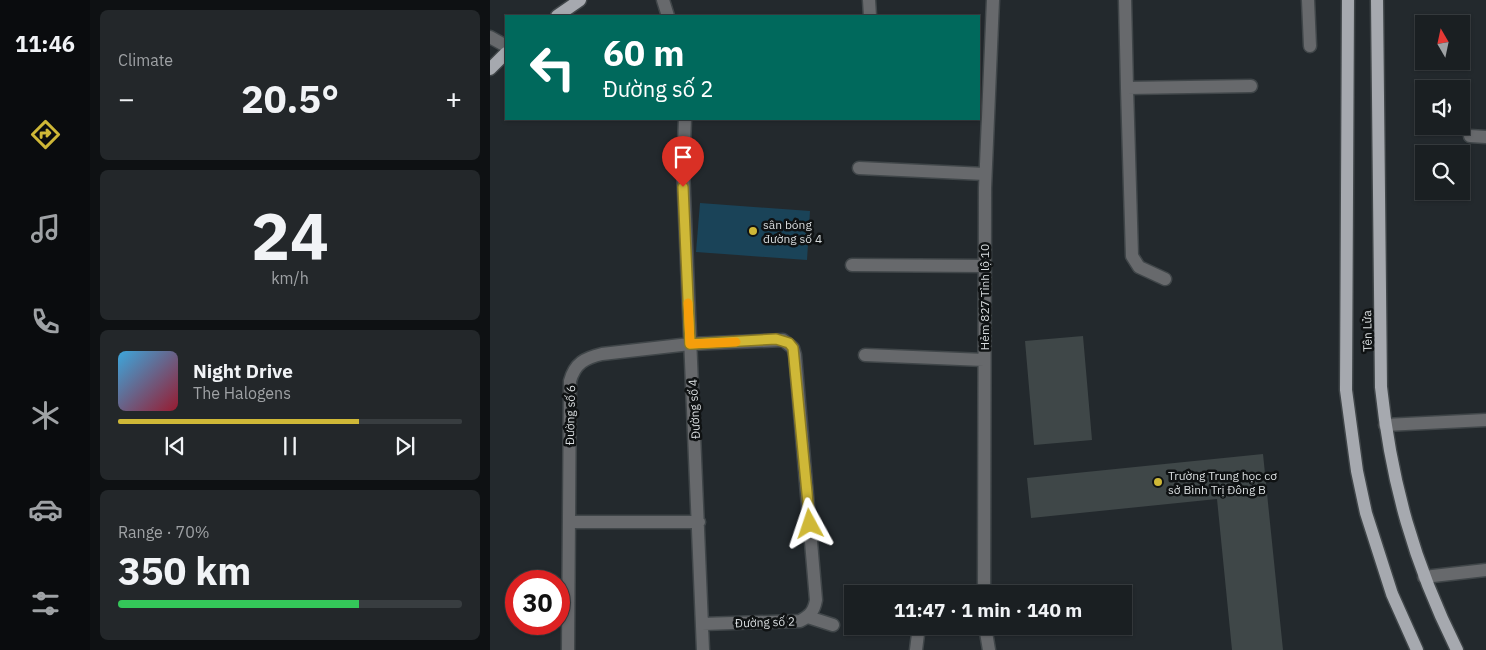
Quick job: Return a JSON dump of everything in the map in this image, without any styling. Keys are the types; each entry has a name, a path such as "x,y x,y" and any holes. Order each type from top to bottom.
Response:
{"main road":[{"path":"558,15 580,0"},
{"name":"Tên Lửa","path":"1348,0 1345,349 1349,419 1357,471 1378,554 1392,594 1418,650"},
{"name":"Tên Lửa","path":"1377,0 1381,387 1385,425 1400,504 1424,577 1457,650"},
{"path":"490,68 505,54"}],"street":[{"path":"663,0 668,15"},
{"path":"869,0 870,15"},
{"name":"Hẻm 827 Tỉnh lộ 10","path":"984,585 985,174 993,0"},
{"path":"1125,0 1132,256 1139,267 1165,280"},
{"path":"1308,0 1310,46"},
{"path":"490,37 505,45"},
{"path":"1127,88 1250,86"},
{"name":"Đường số 4","path":"685,120 683,169 703,650"},
{"path":"1470,136 1486,137"},
{"path":"859,168 985,174"},
{"path":"852,265 984,266"},
{"name":"Đường số 2","path":"690,344 776,339 789,343 793,348 816,600 814,609 800,621 702,624"},
{"name":"Đường số 6","path":"568,650 570,381 573,370 590,356 690,344"},
{"path":"865,355 984,360"},
{"path":"1385,425 1486,420"},
{"path":"569,522 699,522"},
{"path":"1424,577 1486,570"},
{"path":"808,616 833,625"},
{"path":"916,650 918,635"},
{"path":"986,635 989,650"}],"shaded area":[{"name":"sân bóng đường số 4","path":"700,203 810,211 807,260 696,252"}],"building":[{"path":"1083,336 1092,440 1034,445 1025,341"},
{"path":"1263,454 1283,650 1232,650 1217,499 1031,518 1027,478"}],"slow traffic":[{"path":"688,303 690,344 736,342"}],"place":[{"name":"sân bóng đường số 4","path":"753,231"},
{"name":"Trường Trung học cơ sở Bình Trị Đông B","path":"1158,482"}],"route":[{"path":"683,187 690,344 776,339 789,343 793,348 810,524"}]}
